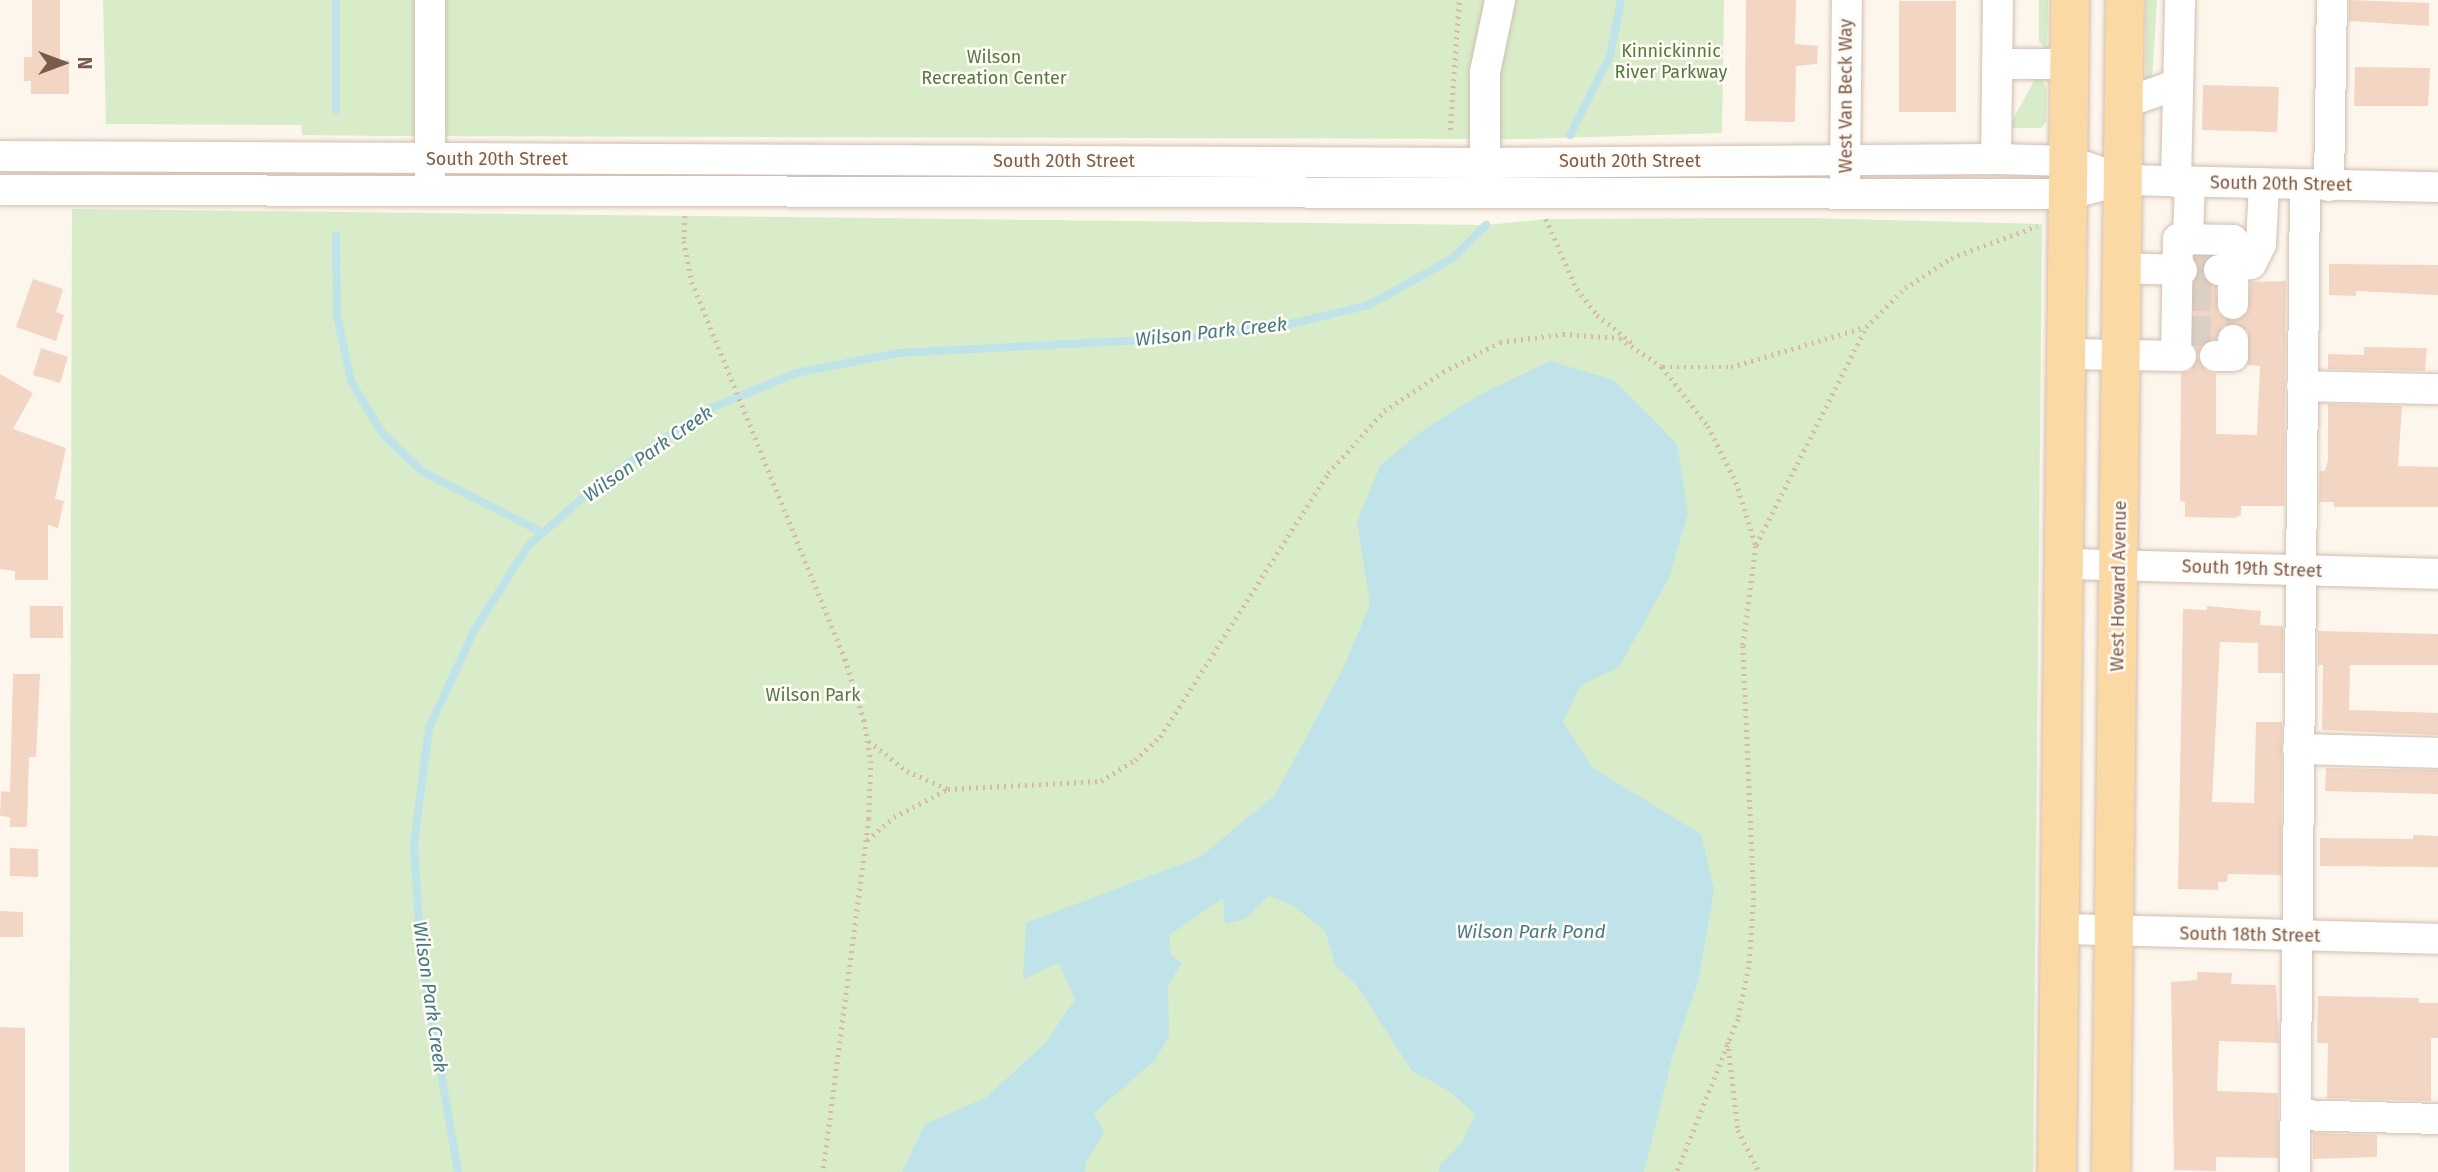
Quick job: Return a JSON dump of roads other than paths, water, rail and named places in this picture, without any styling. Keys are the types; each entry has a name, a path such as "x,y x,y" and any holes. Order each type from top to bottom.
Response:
{"main road":[{"path":"2057,1172 2062,929 2070,0"},
{"name":"West Howard Avenue","path":"2112,1172 2125,0"}],"street":[{"path":"429,192 430,0"},
{"path":"1498,192 1497,162 1485,72 1500,0"},
{"name":"West Van Beck Way","path":"1845,192 1847,0"},
{"path":"1996,159 1998,0"},
{"path":"2180,0 2178,84 2188,239"},
{"path":"2295,1172 2302,386 2332,0"},
{"path":"1997,64 2070,64"},
{"path":"2125,103 2178,84"},
{"name":"South 20th Street","path":"0,156 1497,162 1996,159 2069,178"},
{"path":"692,159 692,191"},
{"name":"South 20th Street","path":"0,190 1845,192 2069,178 2438,187"},
{"path":"2067,354 2121,355 2179,343 2178,239 2234,240 2226,288 2251,264 2262,244 2263,184"},
{"path":"2121,268 2179,283"},
{"path":"2302,386 2438,389"},
{"name":"South 19th Street","path":"2066,564 2438,574"},
{"path":"2298,748 2438,753"},
{"name":"South 18th Street","path":"2062,929 2438,939"},
{"path":"2296,1115 2438,1119"}],"water":[{"name":"Wilson Park Pond","path":"1550,361 1614,380 1677,444 1688,513 1669,578 1619,667 1580,686 1563,722 1593,768 1701,834 1714,890 1698,982 1672,1058 1644,1172 1439,1172 1439,1166 1462,1143 1475,1114 1449,1091 1412,1071 1357,986 1335,965 1326,932 1294,906 1269,896 1245,919 1225,924 1223,898 1169,935 1171,955 1182,963 1168,985 1169,1036 1155,1060 1094,1113 1104,1133 1086,1162 1085,1172 902,1172 925,1124 987,1097 1046,1042 1075,999 1059,963 1023,979 1026,923 1200,857 1275,795 1344,667 1370,604 1357,522 1380,466 1419,433 1481,394"}],"waterway":[{"path":"336,0 336,110"},
{"name":"Wilson Park Creek","path":"1570,135 1610,56 1621,0"},
{"name":"Wilson Park Creek","path":"458,1172 421,956 414,844 429,728 475,629 528,546 598,484 706,410 796,373 898,353 1199,337 1282,326 1369,305 1453,258 1486,225"},
{"path":"336,236 337,316 351,381 382,433 423,472 543,533"}],"tunnel":[{"path":"2182,270 2215,270"},
{"path":"2181,296 2215,296"},
{"path":"2181,331 2233,331"}],"park label":[{"name":"Kinnickinnic River Parkway","path":"1671,62"},
{"name":"Wilson Recreation Center","path":"994,68"},
{"name":"Wilson Park","path":"813,695"}]}
